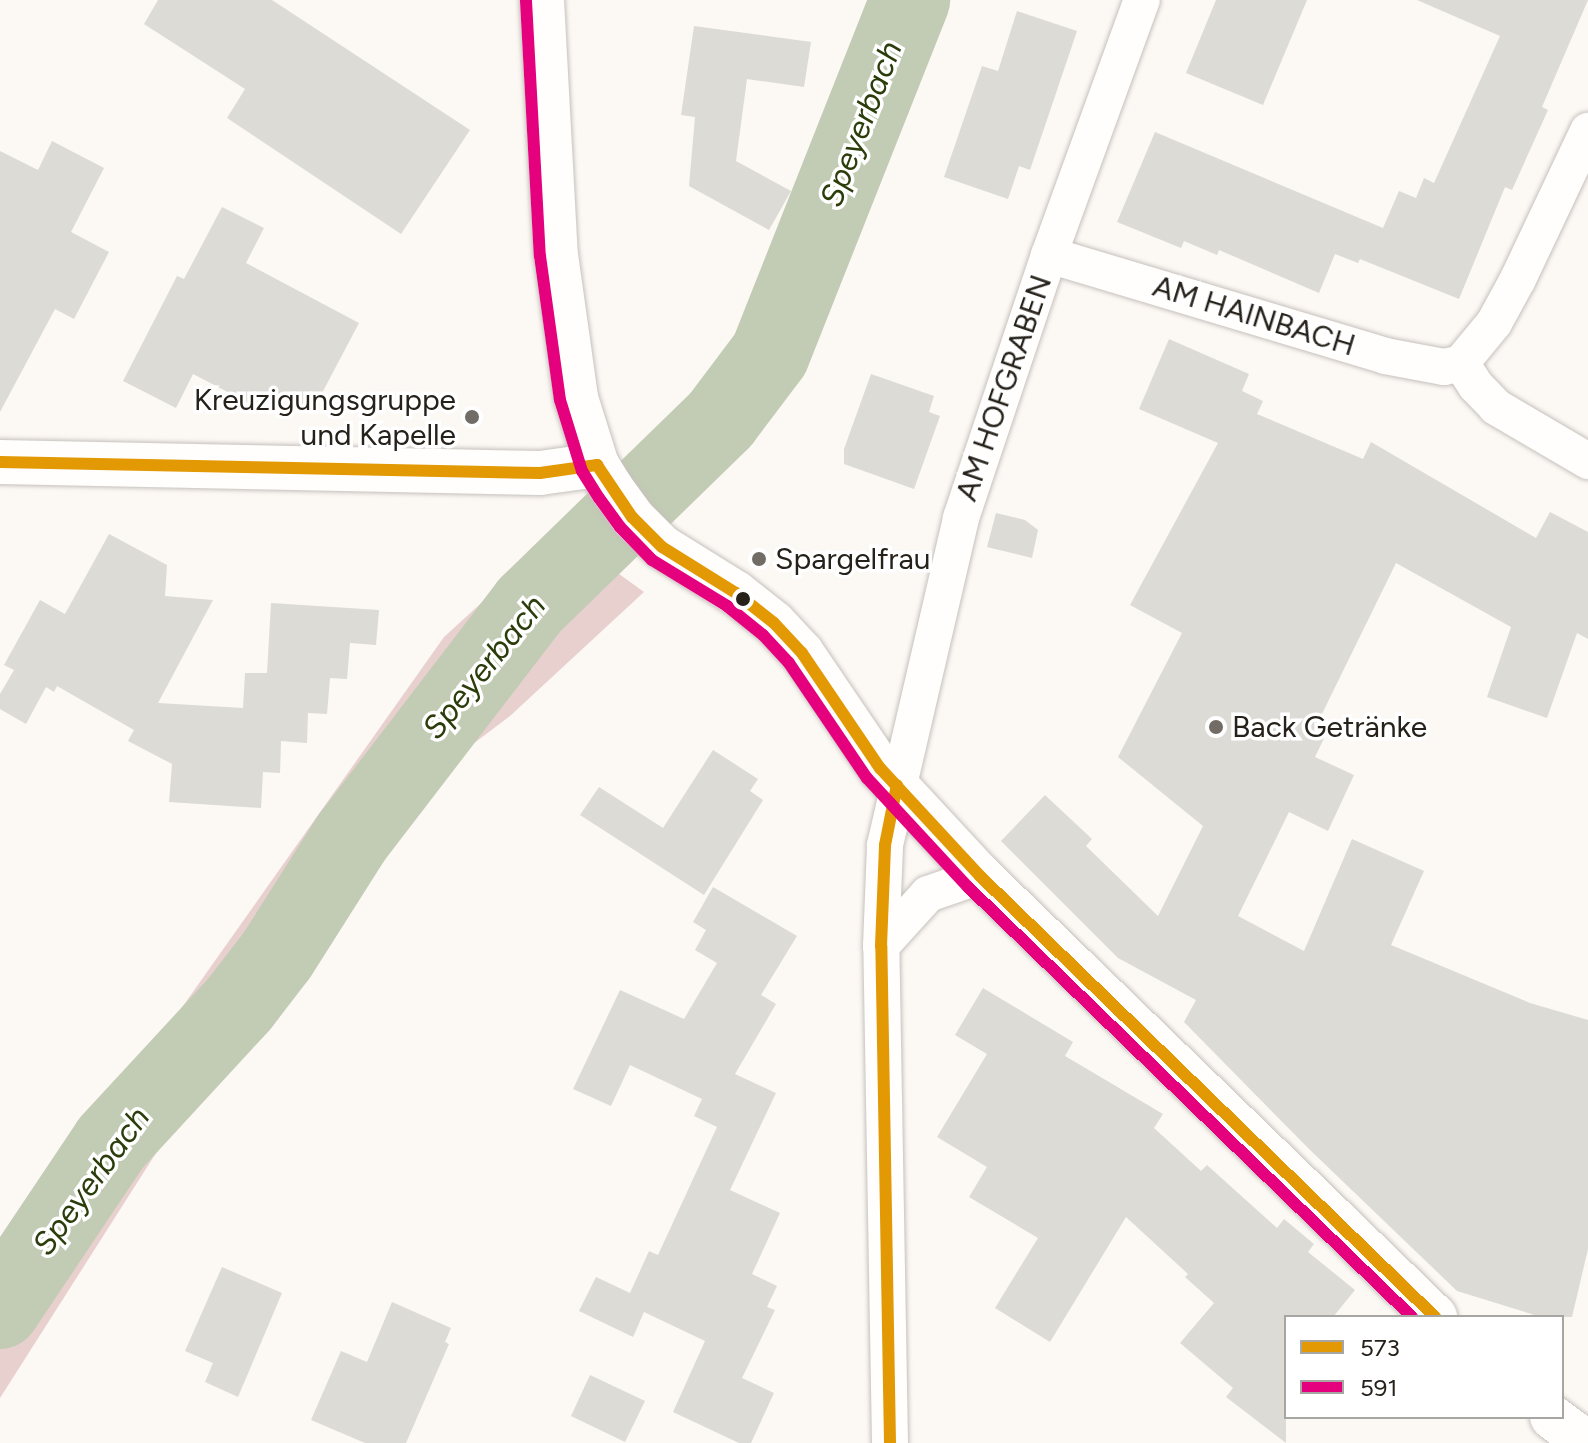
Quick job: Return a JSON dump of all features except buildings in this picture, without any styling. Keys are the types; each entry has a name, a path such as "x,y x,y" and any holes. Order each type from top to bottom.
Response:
{"main road":[{"path":"542,0 556,255 576,398 605,477 662,547 736,593 774,623 802,653 859,742 980,876 1433,1315"},
{"path":"0,462 605,477"},
{"path":"1555,1419 1587,1443"}],"street":[{"name":"AM HOFGRABEN","path":"890,1443 881,946 885,845 961,518 1049,255 1142,0"},
{"path":"1588,131 1494,323 1461,363 1476,386 1496,407 1588,461"},
{"name":"AM HAINBACH","path":"1049,255 1385,356 1444,367 1461,363"},
{"path":"881,946 928,894 980,876"}],"shaded area":[{"path":"568,537 644,592 510,716 428,778 364,865 285,995 186,1106 0,1398 0,1257 120,1095 444,637 514,573"}],"waterway":[{"name":"Speyerbach","path":"0,1309 111,1143 240,1003 277,955 352,837 529,606 721,419 770,354 910,0"}],"transit line":[{"name":"591","path":"526,1 540,256 560,400 582,471 599,498 620,527 652,560 727,606 763,635 789,663 867,778 968,887 1410,1315"},
{"name":"573","path":"0,462 540,473 597,465"},
{"name":"573","path":"597,465 632,517 662,547 736,593 774,623 802,653 880,768 980,876 1433,1315"},
{"name":"573","path":"890,1443 881,946 885,845 897,785"}],"place":[{"name":"Kreuzigungsgruppe und Kapelle","path":"472,417"},
{"name":"Spargelfrau","path":"759,559"},
{"name":"Back Getränke","path":"1216,727"}]}
